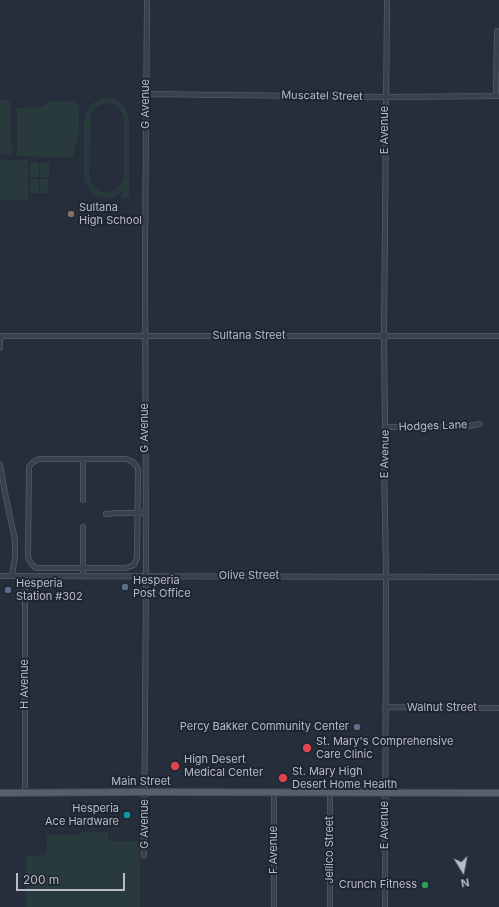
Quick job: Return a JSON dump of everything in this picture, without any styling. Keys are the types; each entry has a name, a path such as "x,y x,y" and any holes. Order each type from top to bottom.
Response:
{"main road":[{"name":"Main Street","path":"0,793 499,793"}],"street":[{"name":"G Avenue","path":"144,856 147,0"},
{"name":"E Avenue","path":"384,907 386,793 386,576 384,458 386,427 384,335 387,0"},
{"path":"497,31 498,96"},
{"name":"Muscatel Street","path":"146,94 385,97 498,96"},
{"path":"0,336 0,348"},
{"name":"Sultana Street","path":"0,336 499,336"},
{"name":"Hodges Lane","path":"386,427 463,427 480,424"},
{"path":"40,459 83,459 126,459 133,462 138,468 137,558 134,564 126,568 37,568 33,566 28,558 29,467 31,463 40,459"},
{"path":"83,459 83,500"},
{"path":"0,464 7,506 15,540 15,556 12,576"},
{"path":"106,514 145,513"},
{"path":"83,527 83,576"},
{"name":"Olive Street","path":"0,576 499,576"},
{"name":"H Avenue","path":"25,576 25,793"},
{"name":"Walnut Street","path":"385,707 499,708"},
{"name":"F Avenue","path":"274,792 274,907"},
{"name":"Jellico Street","path":"330,793 330,907"}],"shaded area":[{"path":"109,98 117,100 121,102 128,114 129,198 123,198 123,191 111,197 100,197 95,195 86,186 84,179 84,120 88,109 92,104 99,100","holes":["109,103 116,106 120,110 124,120 124,176 117,188 106,192 96,188 89,176 91,115 96,107"]},
{"path":"0,100 8,100 10,102 12,154 0,154"},
{"path":"52,101 74,101 79,107 79,134 73,158 17,156 17,108 40,107"},
{"path":"0,160 28,160 28,200 0,200"},
{"path":"30,163 39,163 39,177 30,177"},
{"path":"40,163 49,163 49,177 40,177"},
{"path":"30,179 39,179 39,193 30,193"},
{"path":"40,179 48,179 48,193 40,193"},
{"path":"81,832 108,832 108,841 140,841 140,907 26,907 26,856 47,855 47,835 80,835"}],"place":[{"name":"Sultana High School","path":"71,214"},
{"name":"Hesperia Post Office","path":"125,587"},
{"name":"Hesperia Station #302","path":"8,590"},
{"name":"Percy Bakker Community Center","path":"357,727"},
{"name":"St. Mary's Comprehensive Care Clinic","path":"307,748"},
{"name":"High Desert Medical Center","path":"175,766"},
{"name":"St. Mary High Desert Home Health","path":"283,778"},
{"name":"Hesperia Ace Hardware","path":"127,815"},
{"name":"Crunch Fitness","path":"425,885"}]}
